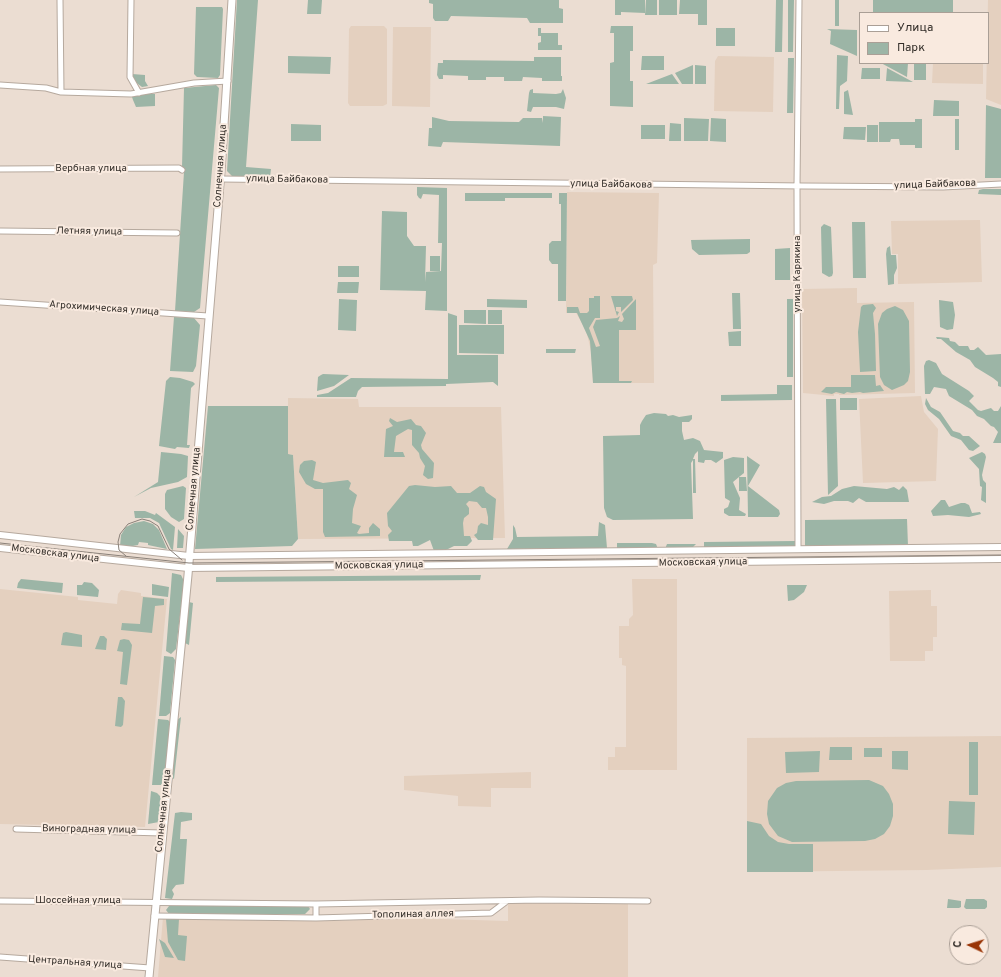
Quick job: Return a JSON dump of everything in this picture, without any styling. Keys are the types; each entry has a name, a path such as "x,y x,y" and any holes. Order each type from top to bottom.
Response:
{"main road":[{"name":"Солнечная улица","path":"149,977 188,568 208,316 221,179 232,0"}],"street":[{"path":"60,0 61,92"},
{"path":"131,0 130,78 139,93"},
{"name":"улица Карякина","path":"798,549 797,186 799,0"},
{"path":"0,85 46,88 61,92 139,93 194,83 228,81"},
{"name":"Вербная улица","path":"0,169 179,168 182,170"},
{"name":"улица Байбакова","path":"221,179 943,187 1001,184"},
{"name":"Летняя улица","path":"0,231 177,233"},
{"name":"Агрохимическая улица","path":"0,302 208,316"},
{"name":"Московская улица","path":"1,536 189,556 1001,547"},
{"name":"Московская улица","path":"0,547 188,568 1001,559"},
{"path":"841,548 841,561"},
{"path":"767,549 767,562"},
{"name":"Московская улица","path":"758,550 758,562"},
{"path":"608,551 608,564"},
{"path":"617,551 617,564"},
{"path":"289,555 289,567"},
{"path":"299,567 300,555"},
{"name":"Виноградная улица","path":"16,829 162,833"},
{"name":"Шоссейная улица","path":"0,901 156,901"},
{"name":"Тополиная аллея","path":"156,901 171,903 316,904 507,901 648,901"},
{"name":"Тополиная аллея","path":"154,916 316,918 491,913 507,901"},
{"path":"316,904 316,918"},
{"name":"Центральная улица","path":"0,957 150,968"}],"shaded area":[{"path":"988,0 1001,0 1001,105 986,99 987,64 989,64 989,12 988,12"},
{"path":"351,26 384,26 387,29 387,104 383,106 350,106 348,103 349,29"},
{"path":"393,27 431,27 430,107 392,106"},
{"path":"718,56 774,57 773,112 714,111 715,61"},
{"path":"933,64 983,64 983,84 932,83"},
{"path":"567,192 659,193 657,263 653,265 654,383 593,383 591,351 586,330 576,313 566,313"},
{"path":"980,220 982,282 898,284 898,254 892,254 891,221"},
{"path":"857,288 857,303 914,302 915,393 834,394 834,396 803,393 802,289"},
{"path":"921,396 924,412 938,429 936,481 863,483 859,399"},
{"path":"288,398 358,399 359,407 501,407 505,538 298,539 293,455 288,454"},
{"path":"632,579 677,579 677,770 608,770 608,757 615,757 615,747 626,747 626,666 622,665 622,658 619,658 619,626 629,626 629,619 633,615"},
{"path":"0,589 78,597 78,600 117,604 118,594 121,590 141,593 141,596 167,599 145,827 0,824"},
{"path":"931,590 931,606 937,606 937,637 933,637 933,651 925,651 925,661 890,661 889,591"},
{"path":"1001,736 1001,867 926,870 747,872 747,738"},
{"path":"531,772 531,788 491,788 491,807 458,806 458,796 404,790 404,776"},
{"path":"508,903 628,904 628,977 158,977 163,917 337,921 408,918 508,921"}],"green space":[{"path":"237,0 258,0 246,167 271,169 270,177 233,177 227,171"},
{"path":"308,0 322,0 321,14 307,14"},
{"path":"429,0 559,0 559,8 563,9 563,23 530,23 527,18 451,16 448,21 435,21 433,18 433,4 429,3"},
{"path":"615,0 645,0 645,13 621,12 621,15 615,15"},
{"path":"646,0 657,0 657,15 645,15"},
{"path":"659,0 677,0 677,15 659,15"},
{"path":"680,0 707,0 707,25 698,25 698,14 679,14"},
{"path":"776,0 783,0 782,52 775,52"},
{"path":"788,0 794,0 793,52 788,52"},
{"path":"835,0 839,0 839,26 835,26"},
{"path":"873,0 953,0 953,12 873,12"},
{"path":"196,7 222,7 223,9 220,75 218,78 197,77 194,74"},
{"path":"611,26 633,26 633,51 630,51 630,81 633,81 633,107 610,106 610,63 614,62 614,33 610,33"},
{"path":"538,28 541,28 541,33 558,33 558,45 562,45 562,50 538,50 538,43 541,42 541,36 538,36"},
{"path":"716,28 735,28 735,46 716,46"},
{"path":"827,29 857,30 857,56 830,44 831,31"},
{"path":"837,55 848,56 847,81 840,86 839,109 836,109"},
{"path":"288,56 331,57 330,74 288,73"},
{"path":"642,56 664,56 664,70 641,70"},
{"path":"534,57 561,57 562,81 542,81 542,78 523,77 522,81 504,81 504,77 486,77 486,80 468,80 468,76 443,75 443,79 439,79 437,75 438,63 443,63 443,60 534,61"},
{"path":"788,58 794,58 793,113 787,113"},
{"path":"883,64 908,64 907,77"},
{"path":"914,64 926,64 926,80 914,80"},
{"path":"693,65 693,84 682,84 675,73"},
{"path":"695,65 706,66 706,84 695,84"},
{"path":"862,68 880,68 880,79 861,79"},
{"path":"887,68 913,82 886,81"},
{"path":"132,74 145,75 145,81 148,86 142,87 134,81"},
{"path":"672,74 679,84 646,84"},
{"path":"216,85 219,88 200,308 194,312 175,311 184,172 182,167 184,88"},
{"path":"533,89 533,93 556,94 561,93 563,89 566,98 564,109 556,107 533,107 531,112 527,111 529,93 530,90"},
{"path":"848,90 853,115 844,114 844,92"},
{"path":"135,94 155,94 155,106 136,107 132,97"},
{"path":"934,100 959,101 959,116 933,116"},
{"path":"986,105 1001,109 1001,178 985,178"},
{"path":"543,116 561,117 560,146 443,142 441,147 428,146 429,128 432,128 432,117 449,121 519,122 523,118 542,118 543,123"},
{"path":"684,118 709,119 708,141 684,141"},
{"path":"711,118 726,119 726,142 710,141"},
{"path":"915,119 922,119 922,148 915,148 915,145 900,145 899,139 891,139 890,142 879,142 879,122 915,122"},
{"path":"955,119 959,119 959,150 955,150"},
{"path":"670,123 681,124 681,141 669,141"},
{"path":"291,124 321,125 321,141 291,141"},
{"path":"641,125 665,125 665,139 641,139"},
{"path":"867,125 878,125 878,142 867,142"},
{"path":"844,127 866,127 865,140 843,139"},
{"path":"417,187 447,188 447,311 425,310 426,291 380,290 382,211 407,212 407,236 414,246 426,246 425,282 426,272 441,271 442,243 438,243 439,195 423,194 421,199 417,195"},
{"path":"1001,189 1001,195 978,194 979,190"},
{"path":"465,193 552,193 552,198 505,198 505,201 465,201"},
{"path":"559,193 567,193 566,301 558,301 558,264 552,264 549,260 549,244 552,241 561,241 561,204 559,204"},
{"path":"852,222 865,222 866,278 853,278"},
{"path":"824,224 831,227 833,273 832,276 829,277 822,273 821,227"},
{"path":"750,239 750,252 747,254 699,255 692,249 691,240"},
{"path":"890,246 891,255 896,255 897,268 894,275 894,284 888,285 886,254 887,248"},
{"path":"790,248 790,280 775,280 775,249"},
{"path":"430,256 440,256 440,271 430,271"},
{"path":"338,266 359,266 359,277 338,277"},
{"path":"338,282 359,282 358,293 337,293"},
{"path":"732,293 740,293 741,329 733,329"},
{"path":"594,296 600,296 600,318 595,318 589,328 596,347 600,346 593,327 596,320 617,318 620,316 618,321 622,322 624,319 622,314 636,299 636,330 619,330 619,381 632,381 631,383 593,383 590,341 577,313 567,313 567,307 578,307 580,313 587,313 589,311 589,298 594,298"},
{"path":"611,296 632,296 633,300 621,312 621,307 616,307 616,311 619,312 617,316"},
{"path":"339,299 357,300 356,331 338,330"},
{"path":"487,299 527,300 527,308 487,307"},
{"path":"787,299 793,299 793,377 787,377"},
{"path":"939,300 953,302 955,315 953,329 947,330 940,327"},
{"path":"873,304 876,308 873,313 876,371 860,372 858,332 861,307 863,305"},
{"path":"895,306 903,310 909,321 910,372 908,381 904,385 892,390 884,385 880,377 878,324 882,313"},
{"path":"464,310 486,310 486,324 464,323"},
{"path":"488,310 502,310 502,324 488,324"},
{"path":"448,313 457,316 457,355 498,355 498,386 493,382 446,384 446,386 362,387 358,391 356,397 317,397 317,395 328,393 351,378 448,379"},
{"path":"174,317 194,318 200,325 196,366 193,372 170,371"},
{"path":"459,325 504,325 504,354 459,353"},
{"path":"741,331 741,346 729,346 728,332"},
{"path":"936,337 949,338 950,341 955,342 959,346 968,346 970,350 974,350 978,347 986,355 1001,354 1001,387 998,386 998,382 993,378 975,367 970,360 956,352 941,339 937,339"},
{"path":"546,349 576,349 575,353 546,353"},
{"path":"929,360 936,363 942,374 969,391 974,396 969,401 978,410 981,411 991,408 994,411 998,411 1001,406 1001,443 993,443 998,432 994,427 984,419 977,416 972,410 949,396 946,389 934,387 930,394 925,394 924,366 926,361"},
{"path":"323,374 349,375 334,386 317,391 318,377"},
{"path":"851,375 875,375 876,386 880,385 884,391 863,393 847,392 844,394 836,392 832,394 821,392 826,387 851,387"},
{"path":"170,377 180,378 195,384 191,388 187,445 190,445 189,448 177,447 175,449 159,446 166,381"},
{"path":"777,385 792,385 792,400 721,401 721,395 777,394"},
{"path":"840,398 857,398 857,410 840,410"},
{"path":"926,398 931,407 940,412 953,431 960,433 963,436 969,436 980,446 973,451 969,450 961,440 951,436 939,419 928,410 925,404"},
{"path":"826,399 836,399 838,486 828,495"},
{"path":"208,406 288,406 288,454 293,455 298,539 292,546 195,549"},
{"path":"654,413 679,417 692,415 692,419 689,422 682,422 684,440 693,438 700,441 704,450 723,452 723,458 716,463 711,460 705,460 704,463 698,462 698,451 695,454 693,459 695,459 696,493 693,493 693,460 691,463 693,519 613,520 607,517 604,508 603,436 640,435 640,425 642,421 646,415"},
{"path":"390,418 397,422 411,419 416,425 421,426 426,433 421,445 422,449 434,463 433,478 428,479 423,475 425,466 419,453 412,445 412,430 408,429 396,436 394,452 403,452 405,457 384,457 386,429 393,426 389,421"},
{"path":"161,452 188,456 187,477 178,482 151,488 134,497 158,482"},
{"path":"982,452 986,457 982,475 983,480 986,483 986,503 981,500 982,487 980,486 979,469 969,458"},
{"path":"747,456 760,465 748,486 779,510 780,514 778,517 748,517"},
{"path":"733,457 744,458 744,473 733,482 740,498 739,510 746,514 745,516 729,516 724,513 724,509 728,507 730,501 725,498 724,460"},
{"path":"312,460 316,462 313,480 323,483 348,480 351,483 349,489 357,495 353,509 352,523 361,526 357,533 369,533 369,528 373,523 380,529 380,536 325,537 323,532 323,489 315,489 306,484 299,472 300,465 304,461"},
{"path":"739,477 746,477 747,491 739,491"},
{"path":"415,485 435,487 451,486 457,493 470,493 480,486 484,487 486,492 496,499 493,540 478,540 474,535 477,533 478,526 481,523 488,525 488,517 486,508 482,508 477,502 469,501 466,504 469,508 469,514 464,518 463,523 464,536 470,536 472,541 467,546 454,546 446,550 434,551 430,540 418,546 413,546 412,541 389,541 388,535 392,531 388,526 387,513 409,486"},
{"path":"183,486 186,488 184,519 179,522 171,517 165,509 165,494 167,490"},
{"path":"854,486 887,489 894,487 899,490 903,486 907,490 909,502 866,502 859,498 853,503 848,501 834,501 824,504 812,502 822,497 831,496 842,489"},
{"path":"941,500 945,500 949,507 965,503 969,505 972,513 980,512 981,514 969,517 948,515 933,516 931,511"},
{"path":"134,511 145,511 155,515 156,513 175,527 173,550 171,549 159,523 150,518 135,518"},
{"path":"907,519 908,546 805,547 805,520"},
{"path":"144,521 153,524 159,530 167,549 148,545 148,543 139,542 138,545 127,547 120,546 121,535 126,527 134,523"},
{"path":"599,522 605,525 607,548 507,549 513,539 513,525 517,537 598,536"},
{"path":"178,529 184,536 183,548 177,548"},
{"path":"795,541 795,547 704,548 704,542"},
{"path":"617,543 652,543 656,544 658,549 617,549"},
{"path":"667,544 696,544 692,548 665,549"},
{"path":"172,573 181,575 184,581 176,649 171,654 166,651"},
{"path":"481,575 480,580 216,582 216,577"},
{"path":"21,579 63,583 62,593 17,588"},
{"path":"84,582 92,583 99,590 98,597 77,595 77,585 82,585"},
{"path":"152,584 169,587 168,597 152,595"},
{"path":"787,585 807,585 804,592 794,600 788,601"},
{"path":"143,597 164,599 164,605 155,606 152,633 121,630 122,623 140,624"},
{"path":"189,602 193,603 189,645 185,643"},
{"path":"66,632 82,635 82,647 61,645 63,633"},
{"path":"100,636 104,636 107,639 106,650 95,649"},
{"path":"120,640 129,640 132,645 127,685 120,684 123,652 117,651"},
{"path":"164,656 173,657 175,660 170,713 166,716 159,716"},
{"path":"118,697 122,697 125,701 123,725 121,727 115,726"},
{"path":"181,717 174,779 171,777 177,720"},
{"path":"158,719 168,720 170,722 165,778 161,785 152,785"},
{"path":"969,742 978,742 978,795 969,795"},
{"path":"830,747 852,747 852,760 829,760"},
{"path":"864,748 882,748 882,757 864,757"},
{"path":"820,751 819,772 786,773 785,752"},
{"path":"892,751 908,751 908,770 892,769"},
{"path":"869,780 883,786 889,794 893,804 893,816 890,826 884,834 875,839 865,841 792,842 778,836 769,824 767,814 768,801 777,788 786,783 796,781"},
{"path":"151,791 157,793 162,798 159,822 148,824"},
{"path":"949,801 975,802 974,835 948,834"},
{"path":"175,813 192,813 192,820 181,822 180,839 187,839 184,884 176,885 172,890 174,894 172,899 165,898"},
{"path":"747,821 761,824 769,836 778,842 789,844 813,844 813,872 747,872"},
{"path":"948,899 961,901 961,907 947,908"},
{"path":"966,899 984,899 987,901 987,907 985,909 966,909 964,907"},
{"path":"169,906 308,906 310,909 305,914 169,914 166,910"},
{"path":"168,917 179,919 178,935 187,936 185,961 178,960 168,942 166,919"},
{"path":"159,939 165,943 174,958 165,957"}],"tram line":[{"path":"126,556 119,550 118,542 120,534 128,524 142,519 150,521 158,526 169,549 182,560"},
{"path":"0,543 189,563 1001,555"}]}
